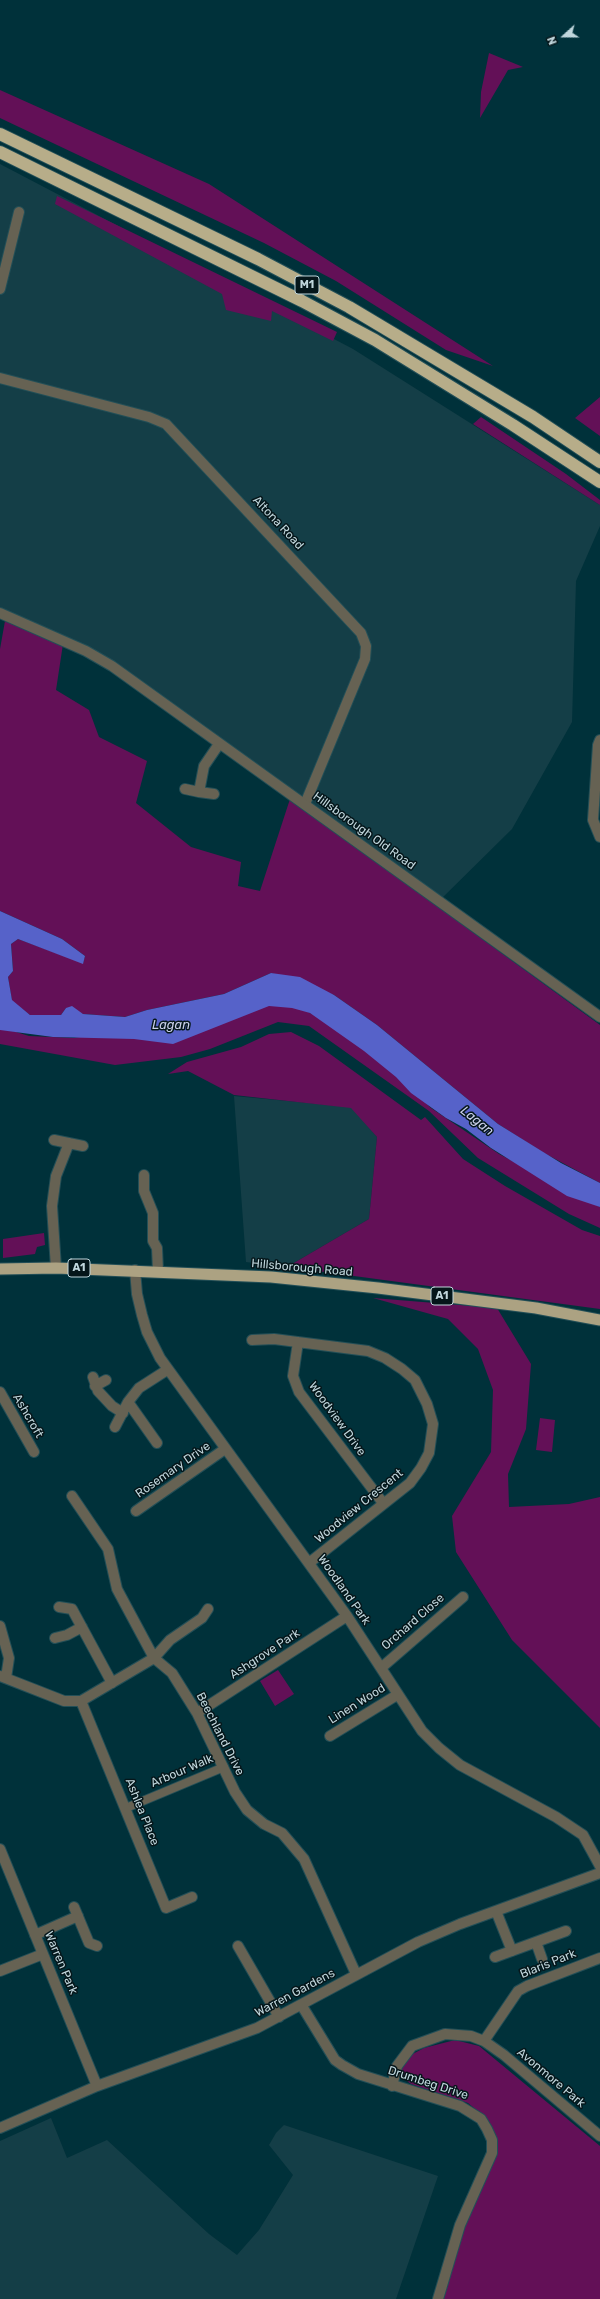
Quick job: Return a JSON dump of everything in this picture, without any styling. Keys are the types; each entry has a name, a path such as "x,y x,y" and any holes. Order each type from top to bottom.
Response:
{"highway":[{"name":"M1","path":"0,134 258,259 349,307 520,409 600,462"},
{"name":"M1","path":"0,152 302,301 355,330 494,413 600,482"},
{"name":"Hillsborough Road","path":"0,1269 56,1268 135,1270 271,1277 378,1288 536,1308 600,1320"}],"street":[{"path":"0,289 19,212"},
{"name":"Altona Road","path":"0,378 149,417 166,424 361,633 366,646 365,659 305,804"},
{"name":"Hillsborough Old Road","path":"0,613 65,642 112,666 600,1018"},
{"path":"599,836 593,820 598,745 600,740"},
{"path":"199,792 204,766 219,744"},
{"path":"185,789 214,794"},
{"path":"54,1140 83,1146"},
{"path":"56,1268 52,1206 56,1176 69,1143"},
{"path":"144,1175 144,1191 153,1213 153,1241 157,1248 158,1271"},
{"name":"Woodland Park","path":"135,1270 137,1294 147,1332 168,1370 347,1616 422,1731 439,1748 472,1772 556,1817 583,1835 600,1866"},
{"name":"Woodview Crescent","path":"252,1340 274,1339 368,1351 385,1358 415,1380 427,1404 434,1424 429,1453 422,1468 410,1483 309,1562"},
{"name":"Woodview Drive","path":"298,1342 293,1376 299,1392 383,1503"},
{"path":"115,1428 128,1402 139,1388 168,1370"},
{"path":"106,1380 94,1382 112,1406 123,1413"},
{"name":"Ashcroft","path":"0,1392 34,1452"},
{"path":"128,1402 157,1443"},
{"name":"Rosemary Drive","path":"136,1511 224,1449"},
{"name":"Beechland Drive","path":"72,1496 108,1549 117,1589 154,1658 172,1673 197,1713 235,1792 247,1810 264,1824 282,1833 304,1859 356,1974"},
{"name":"Orchard Close","path":"381,1668 463,1597"},
{"path":"60,1607 72,1609 112,1683"},
{"path":"0,1626 9,1658 3,1677 64,1701 81,1701 154,1658 170,1640 202,1618 208,1609"},
{"name":"Ashgrove Park","path":"197,1713 347,1616"},
{"path":"55,1638 67,1635 82,1627"},
{"name":"Linen Wood","path":"330,1736 397,1694"},
{"name":"Ashlea Place","path":"81,1701 166,1908 192,1897"},
{"name":"Arbour Walk","path":"126,1808 224,1767"},
{"name":"Warren Park","path":"0,1849 3,1864 35,1935 97,2086"},
{"name":"Warren Gardens","path":"0,2128 97,2086 235,2037 302,2006 356,1974 418,1942 496,1911 600,1873"},
{"path":"496,1911 512,1951"},
{"path":"35,1935 76,1912 89,1943 97,1946"},
{"path":"496,1957 566,1931"},
{"path":"536,1942 542,1958"},
{"path":"238,1946 279,2017"},
{"path":"0,1971 43,1954"},
{"name":"Blaris Park","path":"484,2041 518,1991 534,1983 600,1958"},
{"name":"Drumbeg Drive","path":"302,2006 335,2060 358,2074 392,2086 439,2099 472,2112 481,2119 492,2140 492,2153 460,2225 438,2299"},
{"path":"392,2086 397,2066 412,2046 445,2034 461,2034 484,2041"},
{"name":"Avonmore Park","path":"484,2041 600,2136"}],"shaded area":[{"path":"489,53 523,67 508,70 480,118 481,92"},
{"path":"0,90 209,184 493,366 446,350 336,281 264,243 0,118"},
{"path":"0,164 353,349 600,505 600,526 576,581 572,722 512,829 438,902 112,666 0,613"},
{"path":"57,196 337,332 333,341 272,311 271,321 226,310 222,294 55,204"},
{"path":"600,397 600,436 575,418"},
{"path":"481,417 566,474 600,500 600,505 473,424"},
{"path":"5,621 63,644 56,690 89,710 99,737 147,761 136,803 191,847 241,862 238,886 260,891 290,799 600,1025 600,1183 544,1153 498,1124 377,1025 334,995 271,973 224,994 147,1010 125,1017 83,1014 66,1008 61,1015 30,1015 12,1001 8,977 13,971 11,944 18,939 83,963 85,956 62,939 0,911 0,649"},
{"path":"272,1004 301,1008 332,1025 372,1053 431,1108 499,1154 600,1207 600,1228 569,1214 478,1158 429,1111 309,1026 278,1022 210,1049 181,1057 115,1065 0,1044 0,1027 29,1036 74,1038"},
{"path":"291,1032 319,1046 421,1120 425,1117 463,1159 505,1186 582,1230 600,1236 600,1309 287,1267 369,1219 377,1137 351,1108 234,1095 188,1071 168,1074 187,1062 241,1047 269,1034"},
{"path":"234,1096 352,1107 377,1137 369,1219 287,1267 246,1262"},
{"path":"44,1233 45,1245 37,1247 35,1254 3,1258 3,1239"},
{"path":"373,1298 497,1308 531,1364 526,1429 508,1474 509,1507 569,1504 600,1497 600,1728 512,1640 456,1552 452,1516 491,1452 493,1390 478,1349 448,1319"},
{"path":"540,1418 555,1420 552,1452 536,1450"},
{"path":"278,1670 294,1694 275,1706 260,1681"},
{"path":"455,2040 479,2046 600,2146 600,2299 442,2299 465,2222 496,2139 487,2119 468,2103 411,2084 403,2078 401,2068 409,2056 424,2048"},
{"path":"51,2118 67,2158 107,2140 209,2234 237,2255 259,2230 293,2175 269,2145 276,2133 284,2125 438,2176 396,2299 0,2299 0,2141"}],"water":[{"name":"Lagan","path":"0,911 62,939 85,956 83,964 18,939 11,944 13,971 8,977 12,1000 30,1015 61,1015 66,1008 72,1006 83,1014 125,1017 147,1010 224,994 271,973 300,977 334,995 377,1025 498,1124 561,1163 600,1183 600,1207 567,1196 491,1148 466,1129 446,1118 411,1093 396,1077 364,1051 310,1013 292,1008 269,1006 173,1044 134,1039 53,1037 0,1030"}]}
